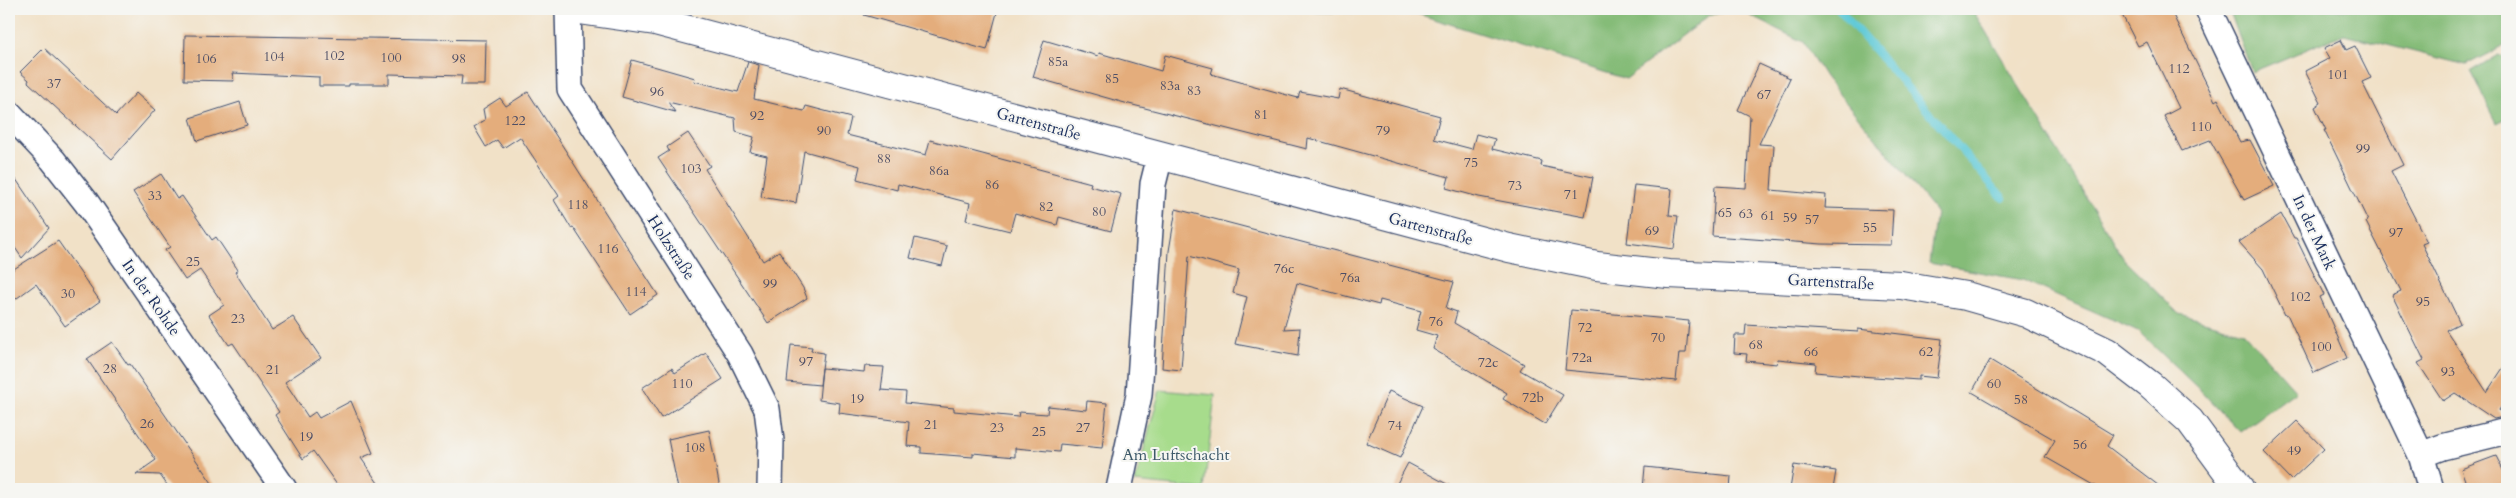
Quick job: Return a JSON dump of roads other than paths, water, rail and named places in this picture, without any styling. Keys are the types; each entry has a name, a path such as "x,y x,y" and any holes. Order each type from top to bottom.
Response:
{"street":[{"name":"Holzstraße","path":"568,9 570,89 740,354 767,409 771,441 770,489"},
{"name":"Gartenstraße","path":"572,9 655,21 1509,248 1597,266 1668,274 1901,285 1966,296 2026,313 2107,352 2150,385 2190,421 2240,489"},
{"name":"In der Mark","path":"2208,9 2421,455 2431,489"},
{"name":"In der Rohde","path":"9,113 53,160 86,202 284,489"},
{"path":"1119,489 1139,395 1153,184 1160,156"},
{"path":"2421,455 2442,447 2507,431"}],"waterway":[{"path":"1839,9 2003,198"}],"park label":[{"name":"Am Luftschacht","path":"1176,454"}]}
